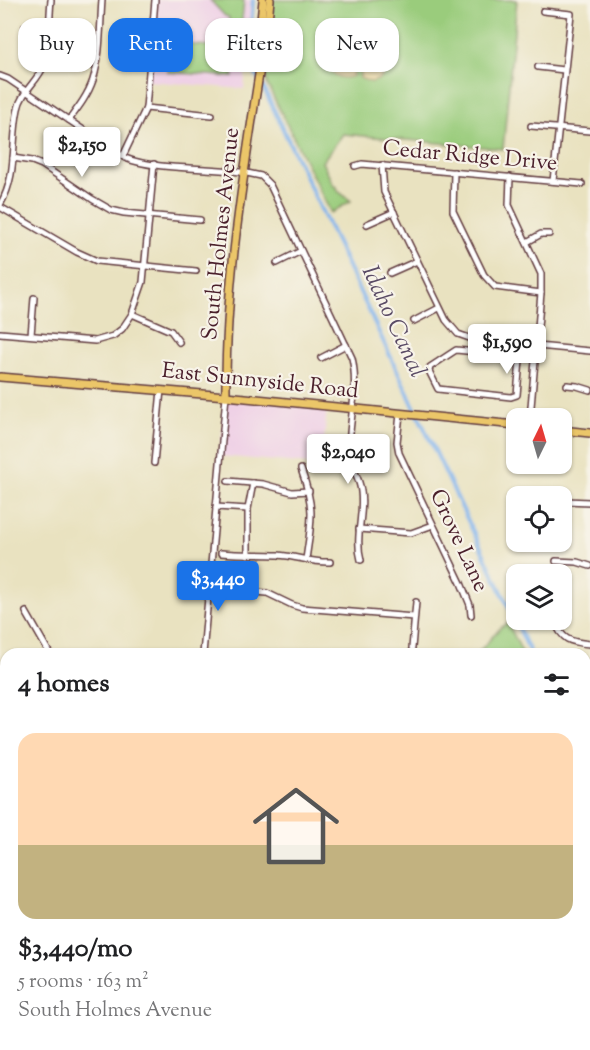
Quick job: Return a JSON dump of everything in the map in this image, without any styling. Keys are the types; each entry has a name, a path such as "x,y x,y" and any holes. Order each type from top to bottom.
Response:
{"main road":[{"name":"South Holmes Avenue","path":"261,18 263,0"},
{"name":"South Holmes Avenue","path":"268,18 270,0"},
{"name":"South Holmes Avenue","path":"226,396 228,317 243,172 259,72"},
{"name":"East Sunnyside Road","path":"0,377 226,396 506,424"},
{"path":"572,431 590,433"}],"street":[{"path":"49,18 51,0"},
{"path":"69,120 84,99 93,80 102,0"},
{"path":"123,156 146,108 155,0"},
{"path":"543,11 571,14 553,181"},
{"path":"538,67 564,70"},
{"path":"40,72 26,92 18,109 11,178 0,206 88,258 110,264 196,271"},
{"path":"0,76 135,162 243,172 261,176 270,185 355,368 349,451 351,465 360,487 358,549 361,560"},
{"path":"146,108 212,115"},
{"path":"531,126 590,131"},
{"path":"13,158 32,160 42,165 111,210 200,220"},
{"path":"0,333 104,340 122,329 132,314 145,267 154,164"},
{"path":"382,165 384,192 448,324 454,331 468,338 494,343 590,349"},
{"name":"Cedar Ridge Drive","path":"355,166 382,165 582,183"},
{"path":"454,172 453,211 484,275 495,287 541,293"},
{"path":"510,177 509,205 541,274 531,408"},
{"path":"368,225 394,212"},
{"path":"526,242 541,234 549,234"},
{"path":"277,262 302,251"},
{"path":"390,273 417,261"},
{"path":"31,335 34,297"},
{"path":"414,321 440,308"},
{"path":"132,314 171,331 179,342"},
{"path":"321,358 346,345"},
{"path":"456,350 516,356 520,360 518,381 517,395 511,397 441,390 437,388 429,369 456,350"},
{"path":"518,381 533,382"},
{"path":"567,385 590,390"},
{"path":"154,463 161,390"},
{"name":"South Holmes Avenue","path":"203,648 226,396"},
{"name":"Grove Lane","path":"399,414 397,442 399,453 471,605 471,615"},
{"path":"301,469 309,491 312,520 306,560"},
{"path":"228,481 253,483 292,492 309,491"},
{"path":"248,555 248,509 253,483"},
{"path":"572,501 590,502"},
{"path":"216,507 248,509"},
{"path":"359,529 411,533 433,525"},
{"path":"221,553 279,555 330,562"},
{"path":"556,561 577,562 590,566"},
{"path":"208,588 267,593 302,608 414,617"},
{"path":"412,648 416,602"},
{"path":"26,612 47,648"},
{"path":"561,630 567,639 590,644"}],"shaded area":[{"path":"155,0 251,0 250,18 205,18 205,72 245,72 244,89 148,81 149,72 193,72 193,18 153,18"},
{"path":"226,396 327,407 322,465 220,456"}],"green space":[{"path":"210,0 244,0 242,18 225,16"},
{"path":"273,0 517,0 503,149 343,134 322,162 334,186 351,201 331,213 267,84 265,72 303,72 303,18 270,18"},
{"path":"193,45 205,46 205,72 233,72 233,77 168,72 193,72"},
{"path":"506,624 506,630 511,630 520,648 482,648"}],"sand":[{"path":"353,72 353,76 347,77 337,76 334,73"},
{"path":"361,72 384,72 380,79 371,82 360,78"}],"waterway":[{"name":"Idaho Canal","path":"253,0 250,63 528,648"}]}
